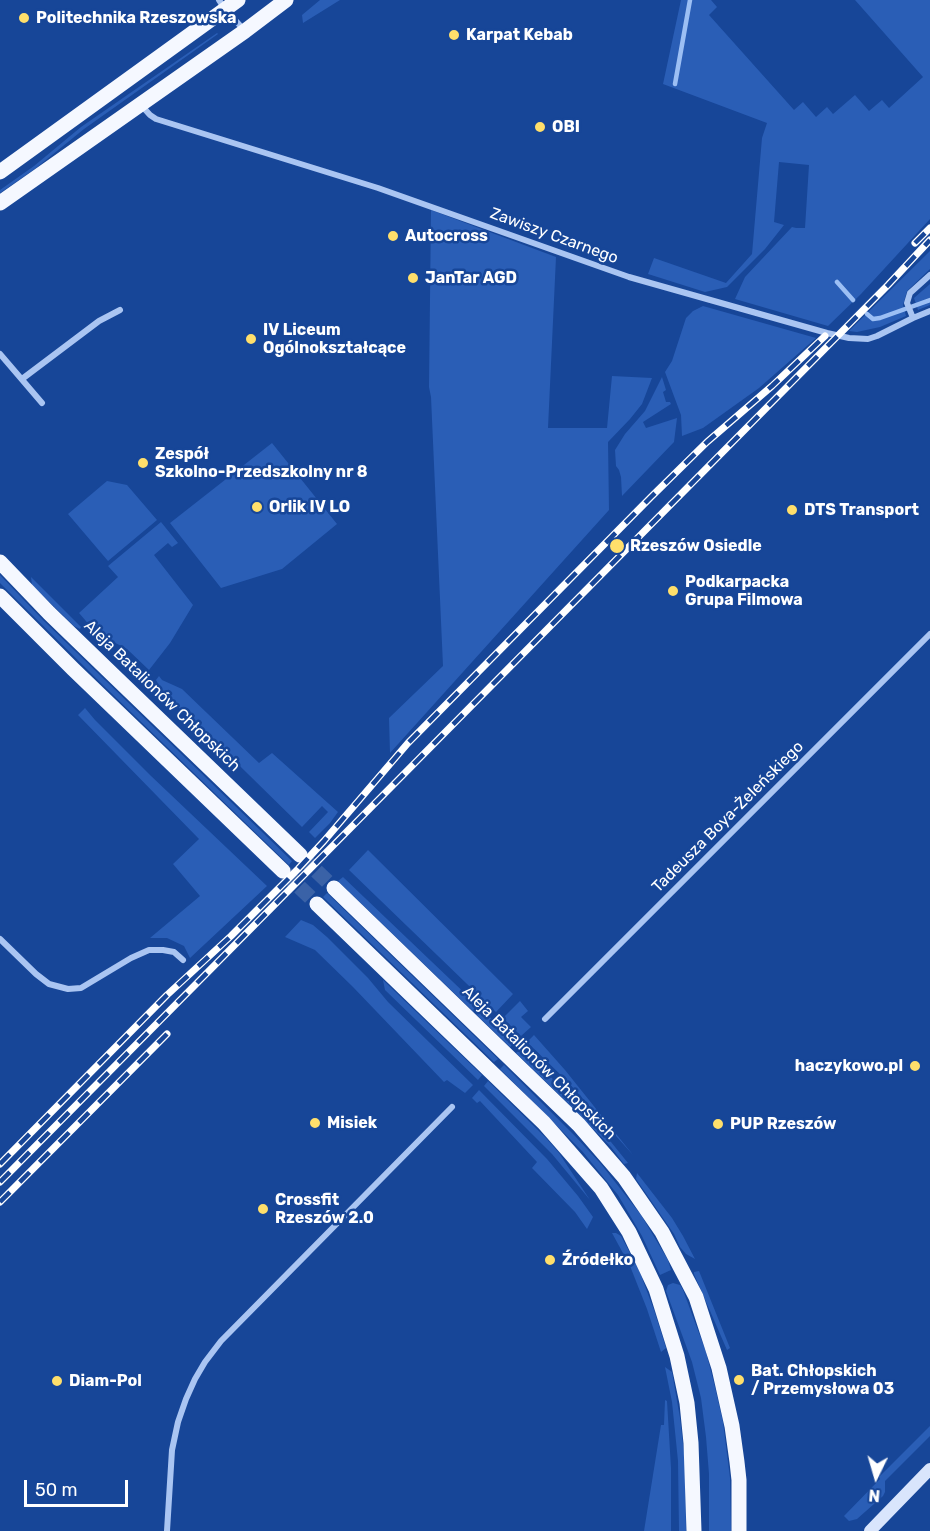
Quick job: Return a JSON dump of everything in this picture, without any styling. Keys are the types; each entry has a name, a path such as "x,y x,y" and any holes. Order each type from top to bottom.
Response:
{"main road":[{"path":"0,172 222,4 238,0"},
{"path":"0,203 286,0"},
{"name":"Aleja Batalionów Chłopskich","path":"0,562 80,643 300,855"},
{"path":"0,596 283,871"},
{"name":"Aleja Batalionów Chłopskich","path":"334,888 579,1125 624,1177 663,1232 696,1297 719,1368 732,1426 737,1462 739,1531"},
{"path":"317,904 544,1123 601,1188 624,1223 656,1289 677,1356 687,1403 691,1443 694,1531"}],"street":[{"path":"222,4 245,31"},
{"name":"Zawiszy Czarnego","path":"141,105 150,115 162,121 378,188 628,278 828,333 849,338 868,339 912,316"},
{"path":"930,275 910,293 907,303 912,316 930,311"},
{"path":"22,379 99,321 120,310"},
{"path":"0,354 42,403"},
{"name":"Tadeusza Boya-Żeleńskiego","path":"545,1019 930,634"},
{"path":"0,939 49,984 68,989 81,988 149,950 174,952 183,960"},
{"path":"167,1531 170,1477 178,1422 186,1399 205,1362 221,1341 452,1107"},
{"path":"870,1531 930,1469"},
{"path":"740,1515 748,1531"}],"shaded area":[{"path":"320,0 340,0 303,23 302,15"},
{"path":"681,0 711,0 717,7 709,15 794,110 803,102 816,117 827,107 833,114 855,95 869,111 882,100 889,108 923,77 855,0 930,0 930,219 861,294 828,326 735,299 745,277 792,227 805,228 809,165 779,162 774,222 784,225 765,249 727,287 705,292 648,274 654,258 726,283 752,254 762,138 767,123 663,84"},
{"path":"217,33 0,193 0,190 34,166 81,127"},
{"path":"431,210 556,257 548,428 607,428 612,376 652,378 642,404 608,442 609,510 390,753 389,718 443,666 429,387"},
{"path":"930,251 930,269 907,291 903,305 906,316 880,327 857,332 849,331"},
{"path":"930,284 930,305 918,310 914,298"},
{"path":"703,306 816,338 759,388 703,428 682,436 681,415 665,372 672,361 686,318"},
{"path":"662,377 666,390 663,392 666,402 671,404 643,422 646,428 677,418 674,442 622,496 621,477 616,466 615,450 625,434 645,411"},
{"name":"Orlik IV LO","path":"272,443 337,524 282,569 221,588 170,523"},
{"path":"107,481 127,485 157,520 108,561 68,514"},
{"path":"161,522 178,543 172,547 168,543 154,555 193,605 170,643 149,670 127,649 92,628 79,613 118,577 108,566"},
{"path":"0,575 43,620 292,861 289,865 0,583"},
{"path":"31,577 81,627 80,629 74,626 32,585"},
{"path":"159,676 162,680 182,689 259,763 272,753 338,812 330,823 315,838 309,832 328,812 322,806 302,827 194,721 165,696 156,680"},
{"path":"85,708 150,775 267,886 190,958 184,946 167,938 150,938 200,896 173,864 199,839 78,715"},
{"path":"368,850 513,994 496,1012 349,870"},
{"path":"343,877 516,1042 510,1047 338,881"},
{"path":"327,893 498,1059 494,1062 323,897"},
{"path":"301,920 313,925 327,937 368,978 388,1002 473,1085 465,1093 447,1080 444,1082 315,950 285,937"},
{"path":"383,980 482,1075 478,1080 385,990"},
{"path":"520,1001 528,1011 521,1017 531,1027 521,1036 503,1018"},
{"path":"534,1035 633,1155 567,1081 527,1042"},
{"path":"521,1048 560,1086 628,1163 624,1164 611,1147 516,1053"},
{"path":"504,1065 601,1164 641,1215 668,1260 671,1270 660,1275 642,1236 618,1195 582,1151 500,1069"},
{"path":"488,1081 559,1153 590,1200 552,1154 484,1086"},
{"path":"479,1090 547,1159 578,1196 593,1217 587,1229 575,1212 532,1168 537,1162 480,1101 477,1103 472,1098"},
{"path":"637,1173 672,1218 695,1259 680,1247 674,1234 636,1179"},
{"path":"612,1233 621,1236 639,1270 666,1348 661,1352 630,1266"},
{"path":"699,1271 730,1348 727,1350 694,1274"},
{"path":"673,1283 680,1285 683,1290 706,1352 714,1383 723,1422 730,1478 731,1531 709,1531 709,1474 701,1398 692,1362 666,1291 668,1285"},
{"path":"665,1367 672,1372 680,1418 685,1462 686,1531 679,1531 678,1461 672,1402"},
{"path":"665,1400 667,1401 671,1468 671,1531 644,1531 661,1425 664,1425"},
{"path":"930,1426 930,1436 885,1481 883,1496 857,1519 849,1521 844,1516"}],"waterway":[{"path":"675,84 690,0"},
{"path":"837,282 853,300"},
{"path":"867,314 873,319 880,318 930,300"}],"tunnel":[{"path":"300,855 334,888"},
{"path":"283,871 317,904"}],"railway":[{"path":"915,243 930,228"},
{"path":"0,1182 930,240"},
{"path":"0,1164 167,995 231,936 298,869 408,743 651,497 707,442 825,336"},
{"path":"0,1202 167,1034"}],"place":[{"name":"Politechnika Rzeszowska","path":"24,18"},
{"name":"Karpat Kebab","path":"454,35"},
{"name":"OBI","path":"540,127"},
{"name":"Autocross","path":"393,236"},
{"name":"JanTar AGD","path":"413,278"},
{"name":"IV Liceum Ogólnokształcące","path":"251,339"},
{"name":"Zespół Szkolno-Przedszkolny nr 8","path":"143,463"},
{"name":"Orlik IV LO","path":"257,507"},
{"name":"DTS Transport","path":"792,510"},
{"name":"Rzeszów Osiedle","path":"617,546"},
{"name":"Podkarpacka Grupa Filmowa","path":"673,591"},
{"name":"haczykowo.pl","path":"915,1066"},
{"name":"Misiek","path":"315,1123"},
{"name":"PUP Rzeszów","path":"718,1124"},
{"name":"Crossfit Rzeszów 2.0","path":"263,1209"},
{"name":"Źródełko","path":"550,1260"},
{"name":"Bat. Chłopskich / Przemysłowa 03","path":"739,1380"},
{"name":"Diam-Pol","path":"57,1381"}]}
